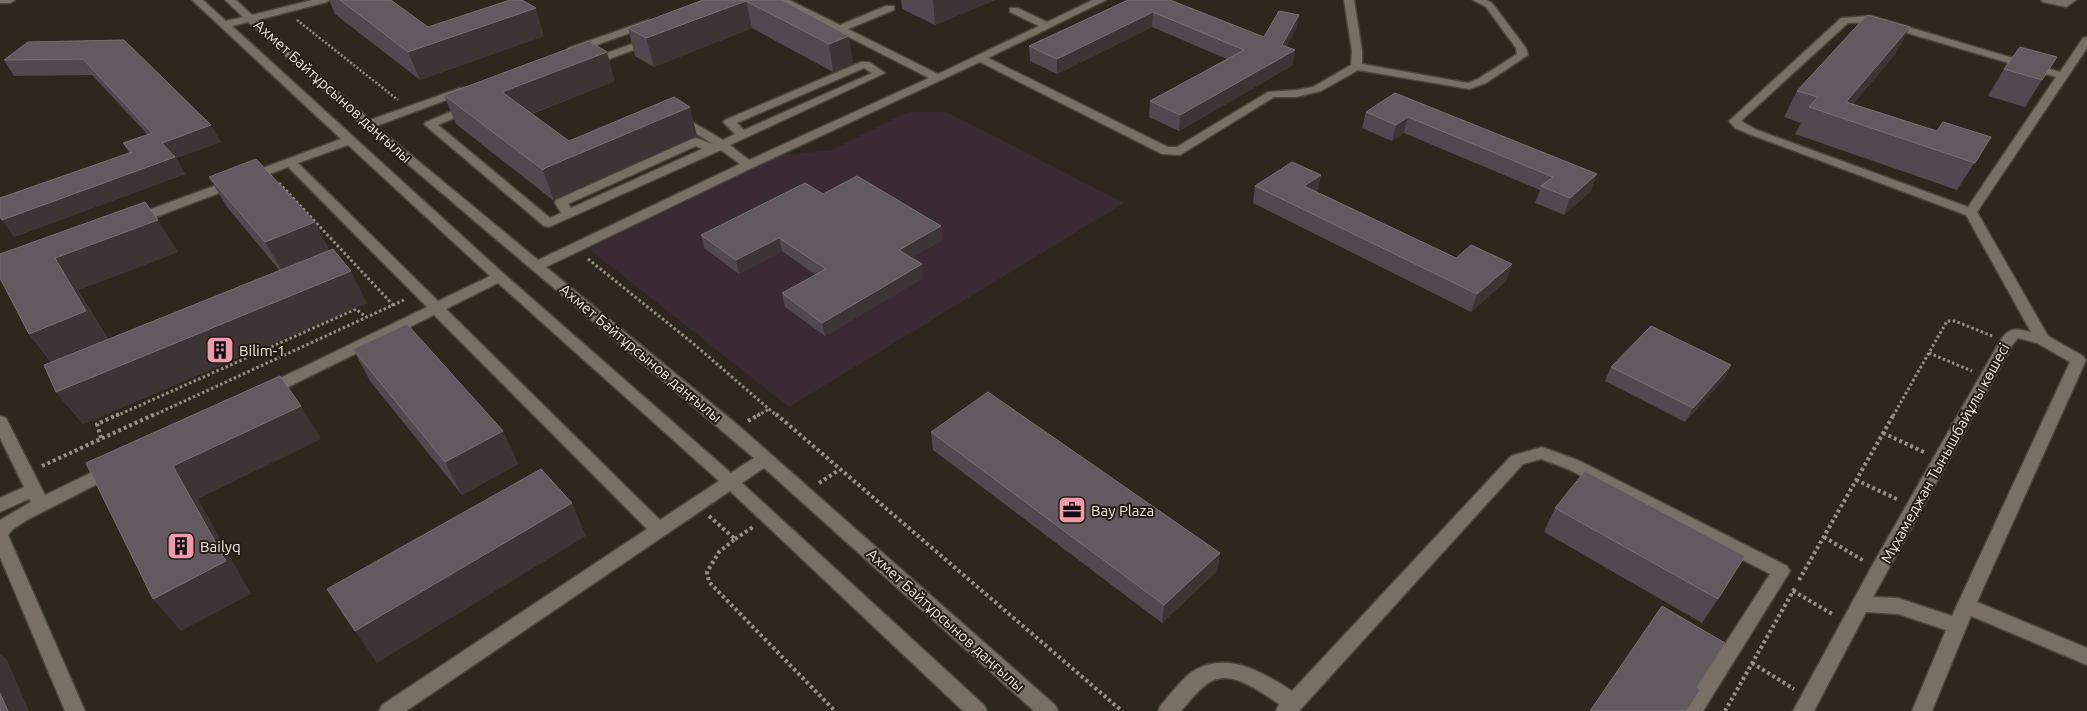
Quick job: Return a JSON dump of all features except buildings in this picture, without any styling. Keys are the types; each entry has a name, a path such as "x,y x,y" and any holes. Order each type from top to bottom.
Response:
{"street":[{"path":"0,0 10,0"},
{"name":"Ахмет Байтұрсынов даңғылы","path":"196,0 499,277 730,481 977,711"},
{"name":"Ахмет Байтұрсынов даңғылы","path":"230,0 368,124 725,423 1048,711"},
{"path":"224,25 324,0"},
{"path":"781,0 938,78"},
{"path":"537,266 1101,0"},
{"path":"1349,0 1357,51 1356,66"},
{"path":"980,58 1166,151 1180,151 1272,94 1290,96 1312,92 1336,80 1356,66 1469,86 1482,80 1523,55 1521,48 1489,5 1478,0"},
{"path":"2046,0 2066,4 2071,0"},
{"path":"840,29 890,8"},
{"path":"1014,10 1048,26"},
{"path":"2042,339 1971,212 1753,132 1740,126 1735,121 1845,20 1858,18 1871,18 2063,76"},
{"path":"560,55 659,19"},
{"path":"578,67 660,36"},
{"path":"1971,212 2087,40"},
{"path":"486,101 430,124 549,223 568,213 561,203 696,142 715,146 880,73 850,56"},
{"path":"742,135 729,122 865,64"},
{"path":"368,124 476,85"},
{"path":"666,110 715,146 748,165"},
{"path":"120,225 349,140"},
{"path":"290,162 660,530"},
{"path":"257,396 408,320 499,277"},
{"name":"Мұхамеджан Тынышбайұлы көшесі","path":"1806,704 1862,604 1879,569 2007,341 2015,333 2042,339 2078,360 1968,606 1957,626 1922,711"},
{"path":"0,422 37,497"},
{"path":"1168,711 1204,675 1220,671 1242,673 1290,707 1517,460 1542,453 1574,465 1781,571 1692,711"},
{"path":"389,711 660,530 695,504 765,460"},
{"path":"0,505 37,497 126,462"},
{"path":"37,497 7,524 0,534 75,711"},
{"path":"1862,604 1898,606 1957,626"},
{"path":"1968,606 2087,657"}],"path":[{"path":"284,9 410,109"},
{"path":"267,171 408,320"},
{"path":"575,249 695,345 1122,711"},
{"path":"24,474 421,292"},
{"path":"101,438 97,424 356,309 366,317"},
{"path":"1725,711 1947,321 1955,321 2007,341"},
{"path":"1929,353 1986,377"},
{"path":"1884,433 1940,459"},
{"path":"805,493 840,470"},
{"path":"1856,480 1914,507"},
{"path":"695,504 735,539 719,552 707,572 709,582 835,711"},
{"path":"1824,537 1879,569"},
{"path":"1793,591 1850,624"},
{"path":"1752,663 1806,704"}],"shaded area":[{"path":"908,112 947,112 1124,203 789,407 589,249 779,156 832,150"}],"place":[{"name":"Bilim-1","path":"220,350"},
{"name":"Bay Plaza","path":"1072,510"},
{"name":"Bailyq","path":"181,546"}]}
